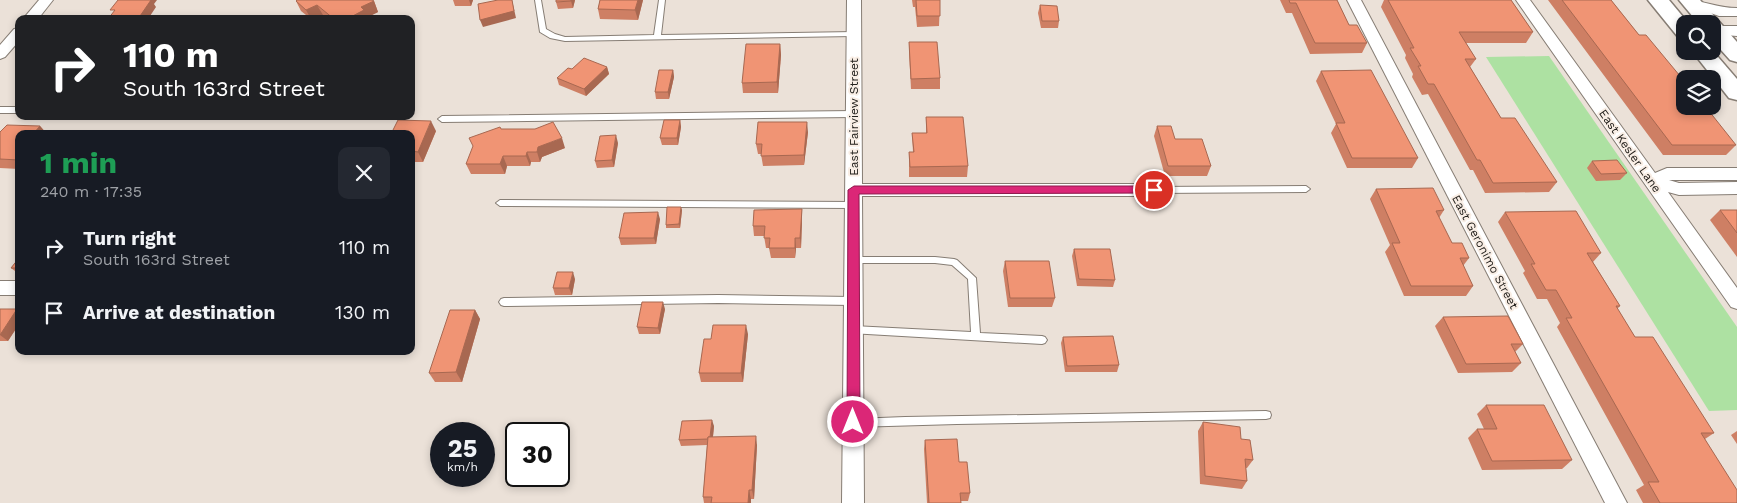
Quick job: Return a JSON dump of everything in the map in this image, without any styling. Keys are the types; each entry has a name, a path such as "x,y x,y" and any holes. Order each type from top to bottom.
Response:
{"main road":[{"path":"1658,0 1676,21"},
{"path":"1672,0 1684,15"},
{"path":"1689,0 1701,15"},
{"path":"1721,38 1737,55"},
{"path":"1710,60 1737,93"}],"street":[{"path":"33,15 46,0"},
{"name":"East Fairview Street","path":"853,503 854,0"},
{"name":"East Geronimo Street","path":"1354,0 1616,503"},
{"name":"East Kesler Lane","path":"1523,0 1737,302"},
{"path":"1689,0 1719,12 1737,12"},
{"path":"1721,29 1737,32"},
{"path":"0,54 15,38"},
{"path":"1652,182 1667,174 1737,174"},
{"path":"1711,174 1730,189"},
{"path":"1652,182 1679,189 1730,189"},
{"path":"853,197 1154,190"},
{"path":"0,288 15,288"}],"lane":[{"path":"538,0 543,30 553,36 565,39 854,34"},
{"path":"657,38 662,0"},
{"path":"0,110 15,110"},
{"path":"442,119 854,114"},
{"path":"1154,190 1306,189"},
{"path":"500,203 853,197"},
{"path":"853,260 935,260 954,262 972,278 976,336"},
{"path":"504,302 718,299 853,301"},
{"path":"854,330 1042,340"},
{"path":"853,422 967,418 1148,418 1266,415"}],"green space":[{"path":"1549,56 1737,327 1737,410 1709,411 1486,57"}],"building":[{"path":"118,0 151,0 141,15 111,15 115,10 110,10"},
{"path":"498,0 512,0 514,11 480,20 478,4"},
{"path":"556,0 571,0 571,1 556,2"},
{"path":"600,0 638,0 635,10 598,9"},
{"path":"916,0 940,0 940,16 917,16"},
{"path":"1289,0 1337,0 1349,25 1357,25 1367,43 1315,43 1296,3 1290,3"},
{"path":"1388,0 1511,0 1533,32 1459,32 1476,59 1465,59 1501,118 1515,118 1557,182 1493,183 1480,160 1477,160 1434,84 1428,84 1418,66 1421,66 1410,48 1414,48"},
{"path":"1562,0 1611,0 1639,35 1646,35 1676,71 1676,115 1712,115 1736,145 1672,145"},
{"path":"296,1 374,1 361,7 364,10 355,15 329,15 317,5 306,10"},
{"path":"1040,5 1057,6 1059,21 1042,21"},
{"path":"909,42 937,42 940,78 911,79"},
{"path":"746,44 780,44 777,82 742,83"},
{"path":"584,58 607,67 584,89 557,78 568,68 572,69"},
{"path":"659,70 673,70 668,92 655,92"},
{"path":"1371,70 1418,158 1352,158 1336,123 1345,123 1321,71"},
{"path":"926,117 963,117 968,166 910,167 909,152 914,152 912,133 927,133"},
{"path":"398,120 431,121 418,152 415,152 415,130 393,130"},
{"path":"664,120 680,120 677,138 660,138"},
{"path":"553,122 562,138 538,147 537,152 527,152 526,156 503,156 500,164 466,164 473,146 469,138 500,127 501,129 535,129"},
{"path":"758,122 807,122 804,155 761,156 762,144 756,144"},
{"path":"7,125 40,126 36,130 15,130 15,160 0,159 0,132"},
{"path":"1157,126 1171,126 1175,139 1202,139 1211,166 1168,166"},
{"path":"616,135 612,160 595,161 600,136"},
{"path":"1617,160 1627,173 1601,174 1592,161"},
{"path":"1433,188 1444,210 1436,211 1452,243 1462,243 1469,258 1460,258 1473,286 1411,286 1392,243 1400,243 1376,189"},
{"path":"667,207 681,207 679,224 666,225"},
{"path":"802,209 800,238 795,238 795,248 769,248 770,238 764,238 765,226 753,226 754,210"},
{"path":"1720,210 1737,210 1737,233"},
{"path":"1576,211 1601,253 1587,253 1620,306 1616,306 1635,337 1653,337 1714,433 1701,433 1737,490 1737,503 1660,503 1648,482 1659,482 1566,318 1572,318 1556,290 1546,290 1531,264 1535,264 1505,212"},
{"path":"658,212 654,238 619,238 624,213"},
{"path":"1074,249 1110,249 1115,280 1079,279"},
{"path":"1005,261 1049,261 1055,298 1010,298"},
{"path":"557,272 573,272 569,288 553,288"},
{"path":"642,302 663,302 658,328 637,327"},
{"path":"0,309 15,309 15,312 0,335"},
{"path":"450,310 475,310 456,372 429,373"},
{"path":"1508,316 1523,344 1511,344 1521,363 1466,364 1443,317"},
{"path":"713,325 746,325 741,373 699,373 704,339 711,339"},
{"path":"1113,336 1119,365 1067,366 1063,337"},
{"path":"1486,405 1544,405 1572,460 1492,461 1477,429 1497,429"},
{"path":"712,420 710,437 708,439 679,440 682,421"},
{"path":"1203,422 1240,427 1241,439 1250,440 1253,460 1245,459 1247,481 1205,476"},
{"path":"756,436 752,490 749,490 748,503 711,503 712,497 703,497 708,437"},
{"path":"957,439 959,462 967,462 970,493 960,493 961,503 929,503 925,440"}],"route":[{"path":"853,422 854,190 1154,190"}]}
